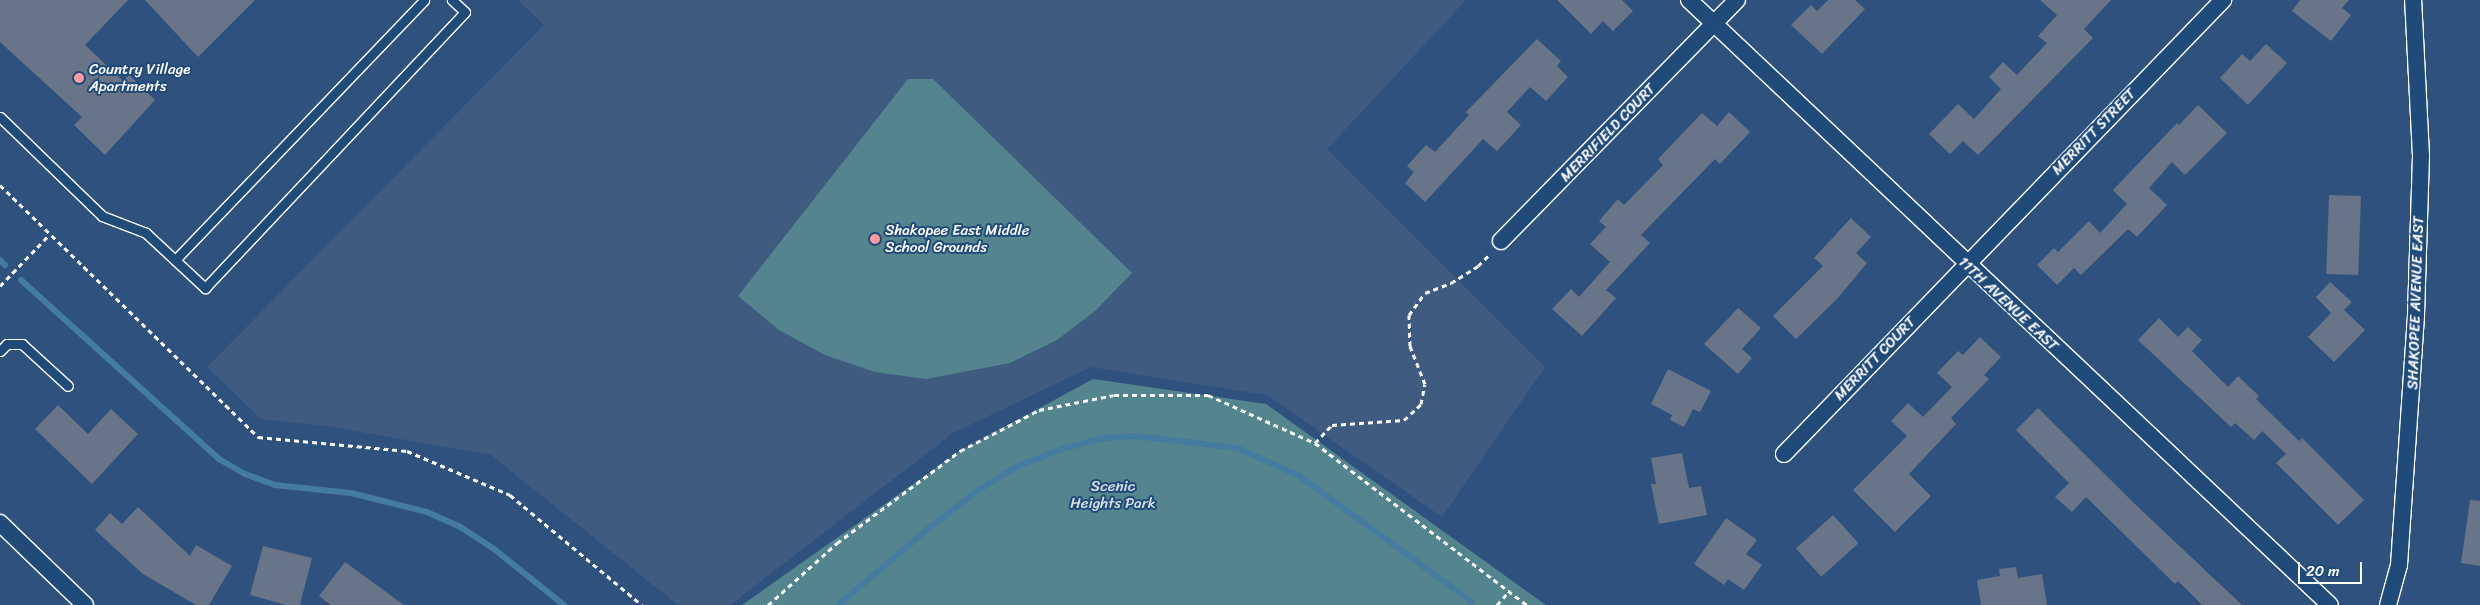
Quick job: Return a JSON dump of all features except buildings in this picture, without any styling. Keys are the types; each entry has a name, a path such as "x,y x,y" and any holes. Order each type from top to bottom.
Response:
{"street":[{"name":"11TH AVENUE EAST","path":"1689,0 1965,263 2330,605"},
{"name":"MERRIFIELD COURT","path":"1501,241 1737,0"},
{"name":"MERRITT STREET","path":"1965,263 2223,0"},
{"name":"SHAKOPEE AVENUE EAST","path":"2388,605 2399,565 2410,450 2416,315 2421,156 2413,0"},
{"name":"MERRITT COURT","path":"1784,454 1965,263"},
{"path":"0,523 85,605"}],"lane":[{"path":"175,260 424,0"},
{"path":"0,117 102,216 146,233 205,288 465,12 452,0"},
{"path":"0,351 7,344 22,344 68,386"}],"path":[{"path":"0,185 258,437 407,451 510,494 642,605"},
{"path":"0,286 50,234"},
{"path":"1315,443 1332,425 1404,420 1421,404 1425,384 1410,346 1409,315 1425,293 1451,283 1478,266 1501,241"},
{"path":"768,605 837,543 960,450 1039,410 1114,395 1208,394 1315,443 1527,605"},
{"path":"1497,605 1509,591"}],"shaded area":[{"name":"Shakopee East Middle School Grounds","path":"518,0 1466,0 1327,149 1545,367 1442,517 1267,395 1091,367 953,433 730,605 678,605 491,455 327,426 261,419 207,367 544,25"}],"green space":[{"path":"908,79 933,79 1132,273 1095,311 1057,340 1010,363 926,379 875,372 825,355 779,330 738,296"},
{"name":"Scenic Heights Park","path":"1093,379 1266,404 1546,605 742,605 960,451"}],"waterway":[{"path":"0,260 5,265"},
{"path":"21,280 219,459 245,474 275,485 351,493 427,512 459,526 494,549 564,605"},
{"path":"838,605 929,528 977,491 1016,467 1062,449 1103,438 1136,436 1237,448 1298,475 1472,602"}],"place":[{"name":"Country Village Apartments","path":"79,78"},
{"name":"Shakopee East Middle School Grounds","path":"875,239"}]}
